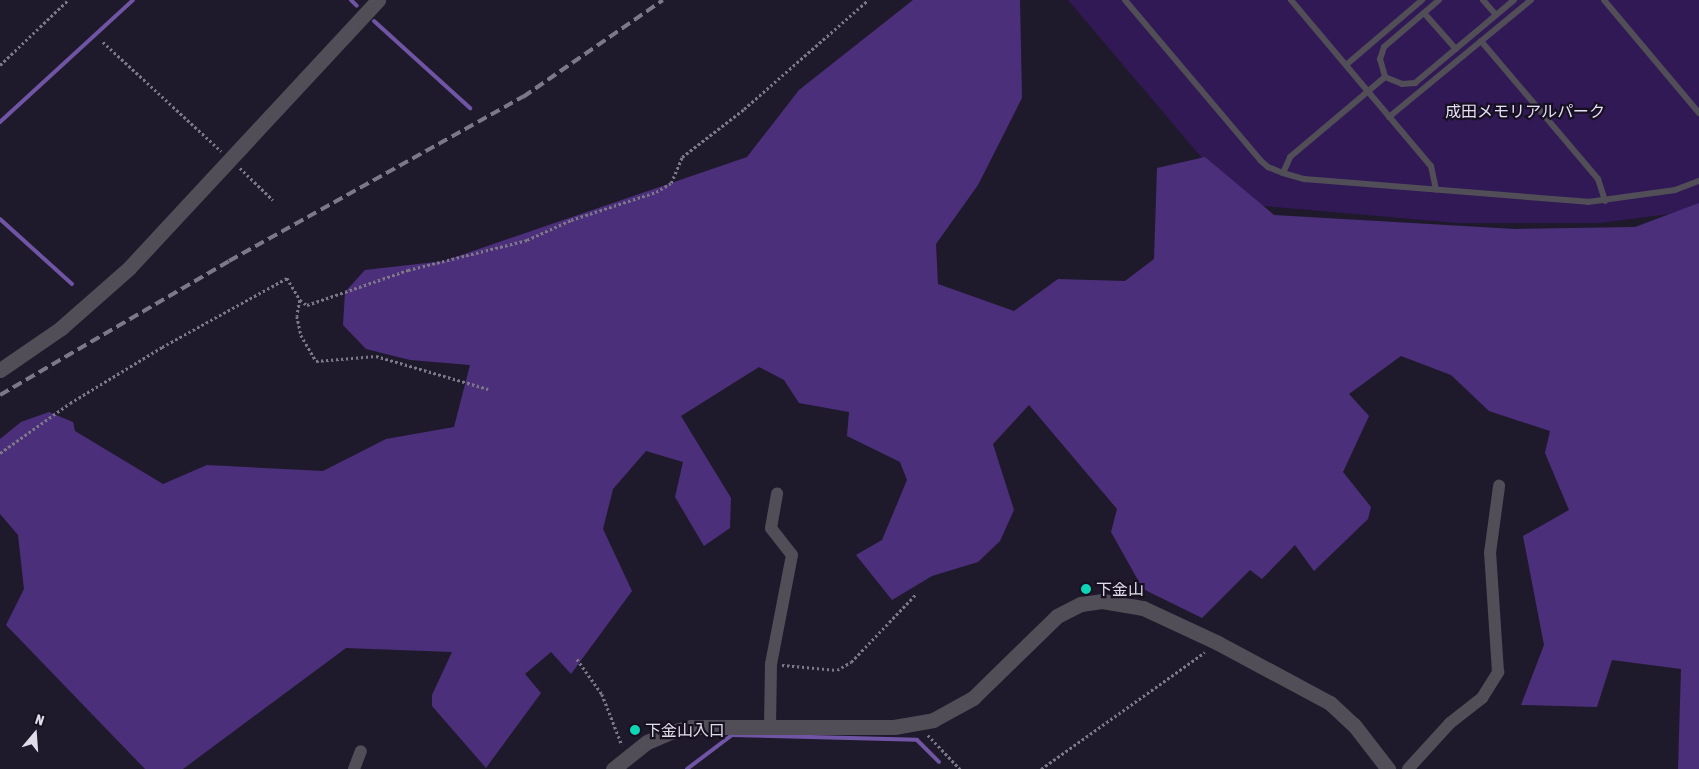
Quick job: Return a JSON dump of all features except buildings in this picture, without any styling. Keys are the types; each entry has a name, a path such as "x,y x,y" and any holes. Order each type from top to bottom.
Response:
{"street":[{"path":"0,370 61,328 129,268 378,0"},
{"path":"1408,769 1450,723 1482,698 1498,672 1490,553 1499,486"},
{"path":"770,727 771,664 792,555 771,528 777,494"},
{"path":"613,769 626,756 671,732 691,727 894,727 918,724 951,712 973,698 1057,616 1081,604 1102,601 1143,608 1218,642 1330,703 1354,725 1388,769"},
{"path":"354,769 361,751"}],"lane":[{"path":"1124,0 1260,160 1268,168 1283,173 1304,179 1606,200 1675,190 1699,181"},
{"path":"1291,0 1431,166 1436,189"},
{"path":"1346,65 1422,0"},
{"path":"1385,77 1380,59 1384,47 1439,0"},
{"path":"1483,0 1496,15"},
{"path":"1385,77 1402,84 1415,82 1514,0"},
{"path":"1389,116 1530,0"},
{"path":"1604,0 1699,113"},
{"path":"1424,13 1456,49"},
{"path":"1481,42 1598,179 1606,200"},
{"path":"1283,173 1290,157 1385,77"}],"path":[{"path":"0,65 68,0"},
{"path":"0,453 70,403 162,346 286,278 300,300 307,305 408,270 527,240 571,220 656,192 671,183 682,157 744,109 868,0"},
{"path":"103,42 273,200"},
{"path":"300,300 297,316 301,335 316,361 376,356 488,389"},
{"path":"771,664 837,670 851,662 916,593"},
{"path":"1041,769 1218,642"},
{"path":"577,659 602,694 626,756"},
{"path":"918,724 960,769"}],"green space":[{"name":"成田メモリアルパーク","path":"1068,0 1699,0 1699,210 1600,223 1457,223 1241,204"}],"shaded area":[{"path":"913,0 1020,0 1022,98 978,185 936,244 938,284 1014,311 1058,279 1125,281 1154,259 1157,168 1205,157 1274,215 1515,229 1635,227 1699,203 1699,769 1678,769 1681,669 1612,660 1597,707 1521,705 1544,645 1523,536 1569,510 1545,453 1550,431 1489,411 1451,375 1401,356 1349,394 1369,416 1343,472 1371,507 1368,519 1314,571 1295,545 1262,579 1250,570 1202,618 1143,589 1111,532 1117,509 1029,405 993,444 1014,510 1000,541 978,562 932,576 892,600 856,555 882,540 907,480 900,462 847,436 849,412 799,403 784,380 759,367 681,416 731,498 730,528 704,546 675,497 683,462 646,451 613,489 603,529 632,591 571,674 551,652 525,674 541,693 486,768 432,706 432,695 452,652 346,648 183,769 145,769 6,625 24,589 18,535 0,514 0,439 21,422 49,412 73,422 75,431 163,484 207,465 323,471 386,439 454,427 470,365 410,360 366,349 343,325 345,292 365,270 444,261 747,157 799,90"}],"waterway":[{"path":"0,122 133,0"},
{"path":"351,0 357,6"},
{"path":"374,21 470,108"},
{"path":"0,219 72,284"},
{"path":"687,769 732,735 917,740 939,762"}],"railway":[{"path":"0,395 229,261 523,97 663,0"}],"place":[{"name":"下金山","path":"1086,589"},
{"name":"下金山入口","path":"635,730"}]}
